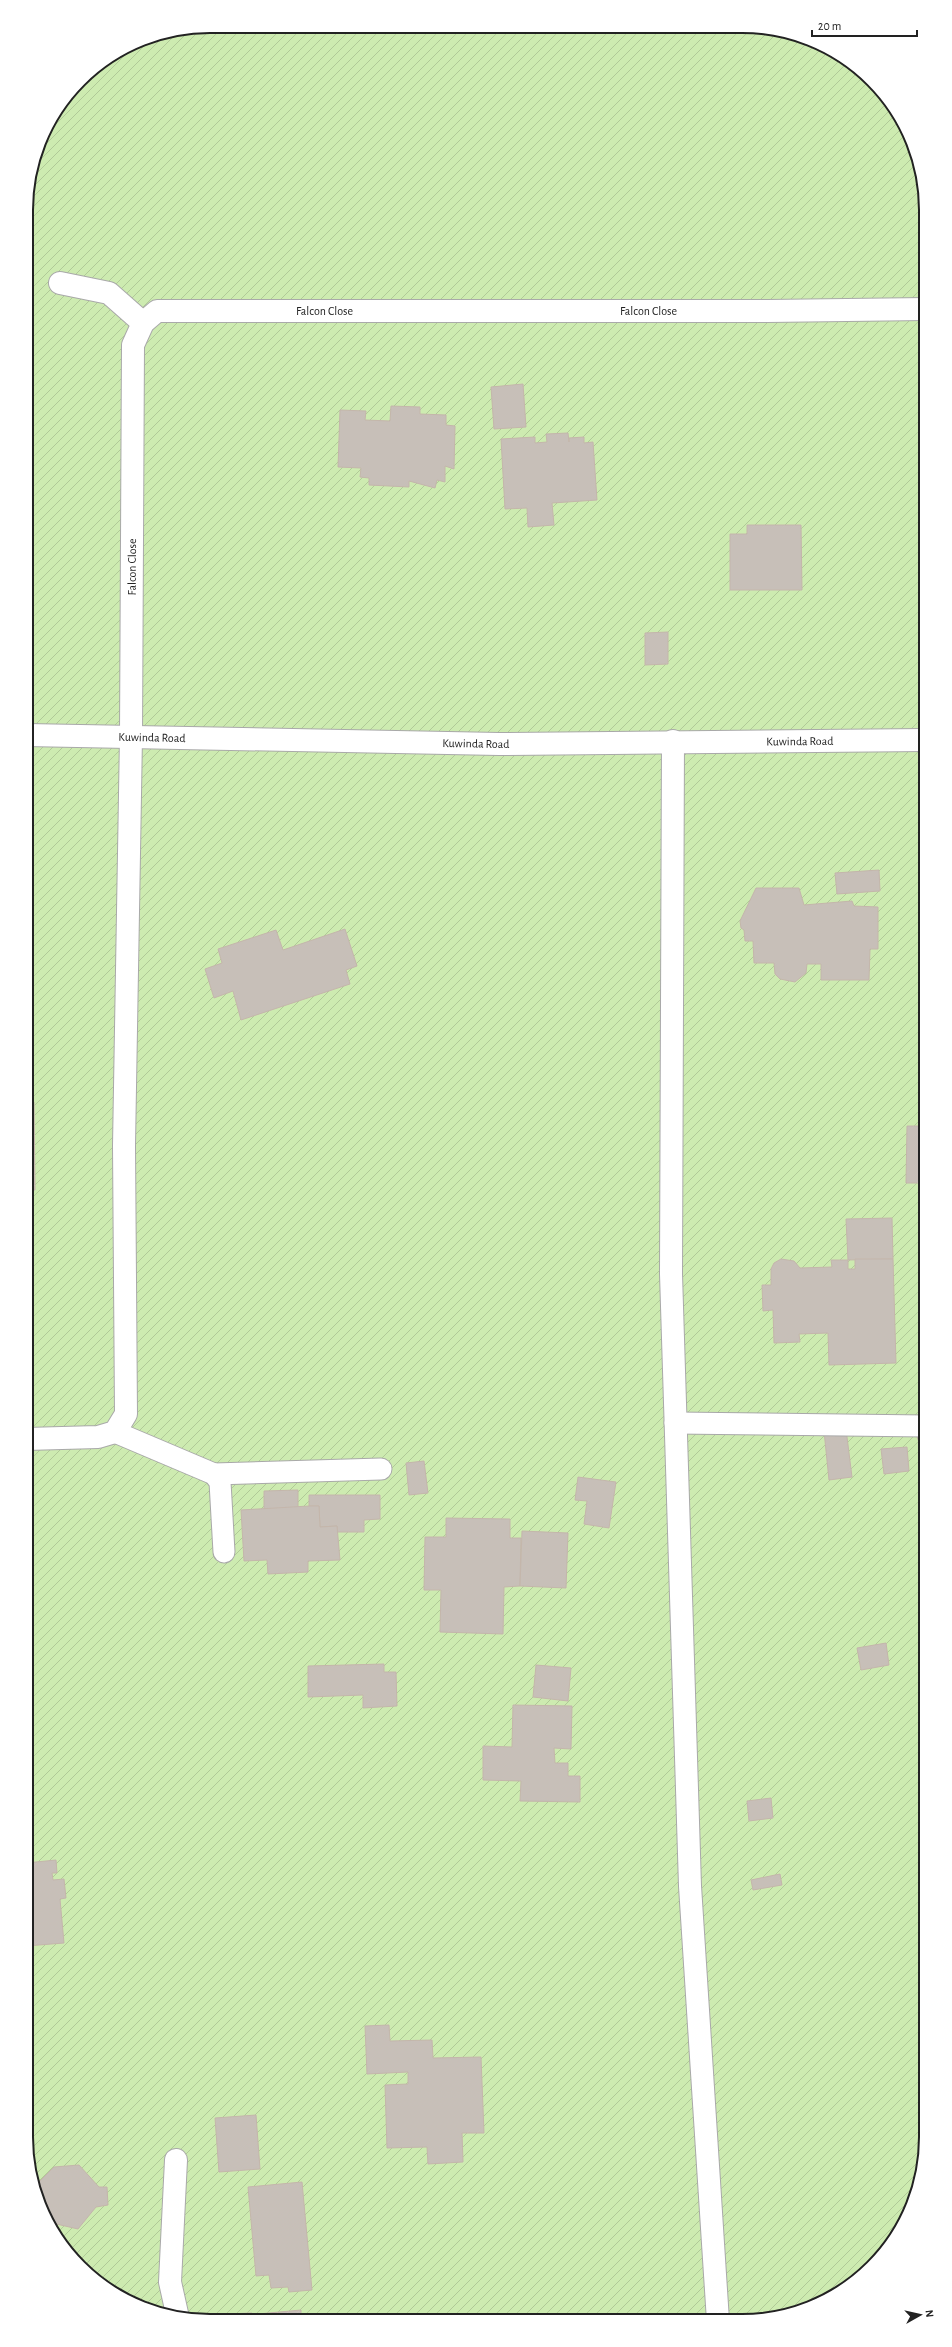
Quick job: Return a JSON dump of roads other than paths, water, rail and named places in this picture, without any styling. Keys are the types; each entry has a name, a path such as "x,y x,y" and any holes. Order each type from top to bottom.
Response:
{"street":[{"path":"60,283 109,293 143,323"},
{"name":"Falcon Close","path":"115,1432 126,1414 124,1146 131,736 132,345 143,323 157,311 768,311 919,309"},
{"name":"Kuwinda Road","path":"33,735 499,744 673,741 919,740"},
{"path":"673,741 671,1274 675,1423 690,1886 718,2314"},
{"path":"33,1439 98,1437 115,1432"},
{"path":"176,2160 170,2282 176,2311"}],"lane":[{"path":"675,1423 919,1426"},
{"path":"115,1432 214,1474 382,1469"},
{"path":"214,1474 220,1482 224,1552"}]}
